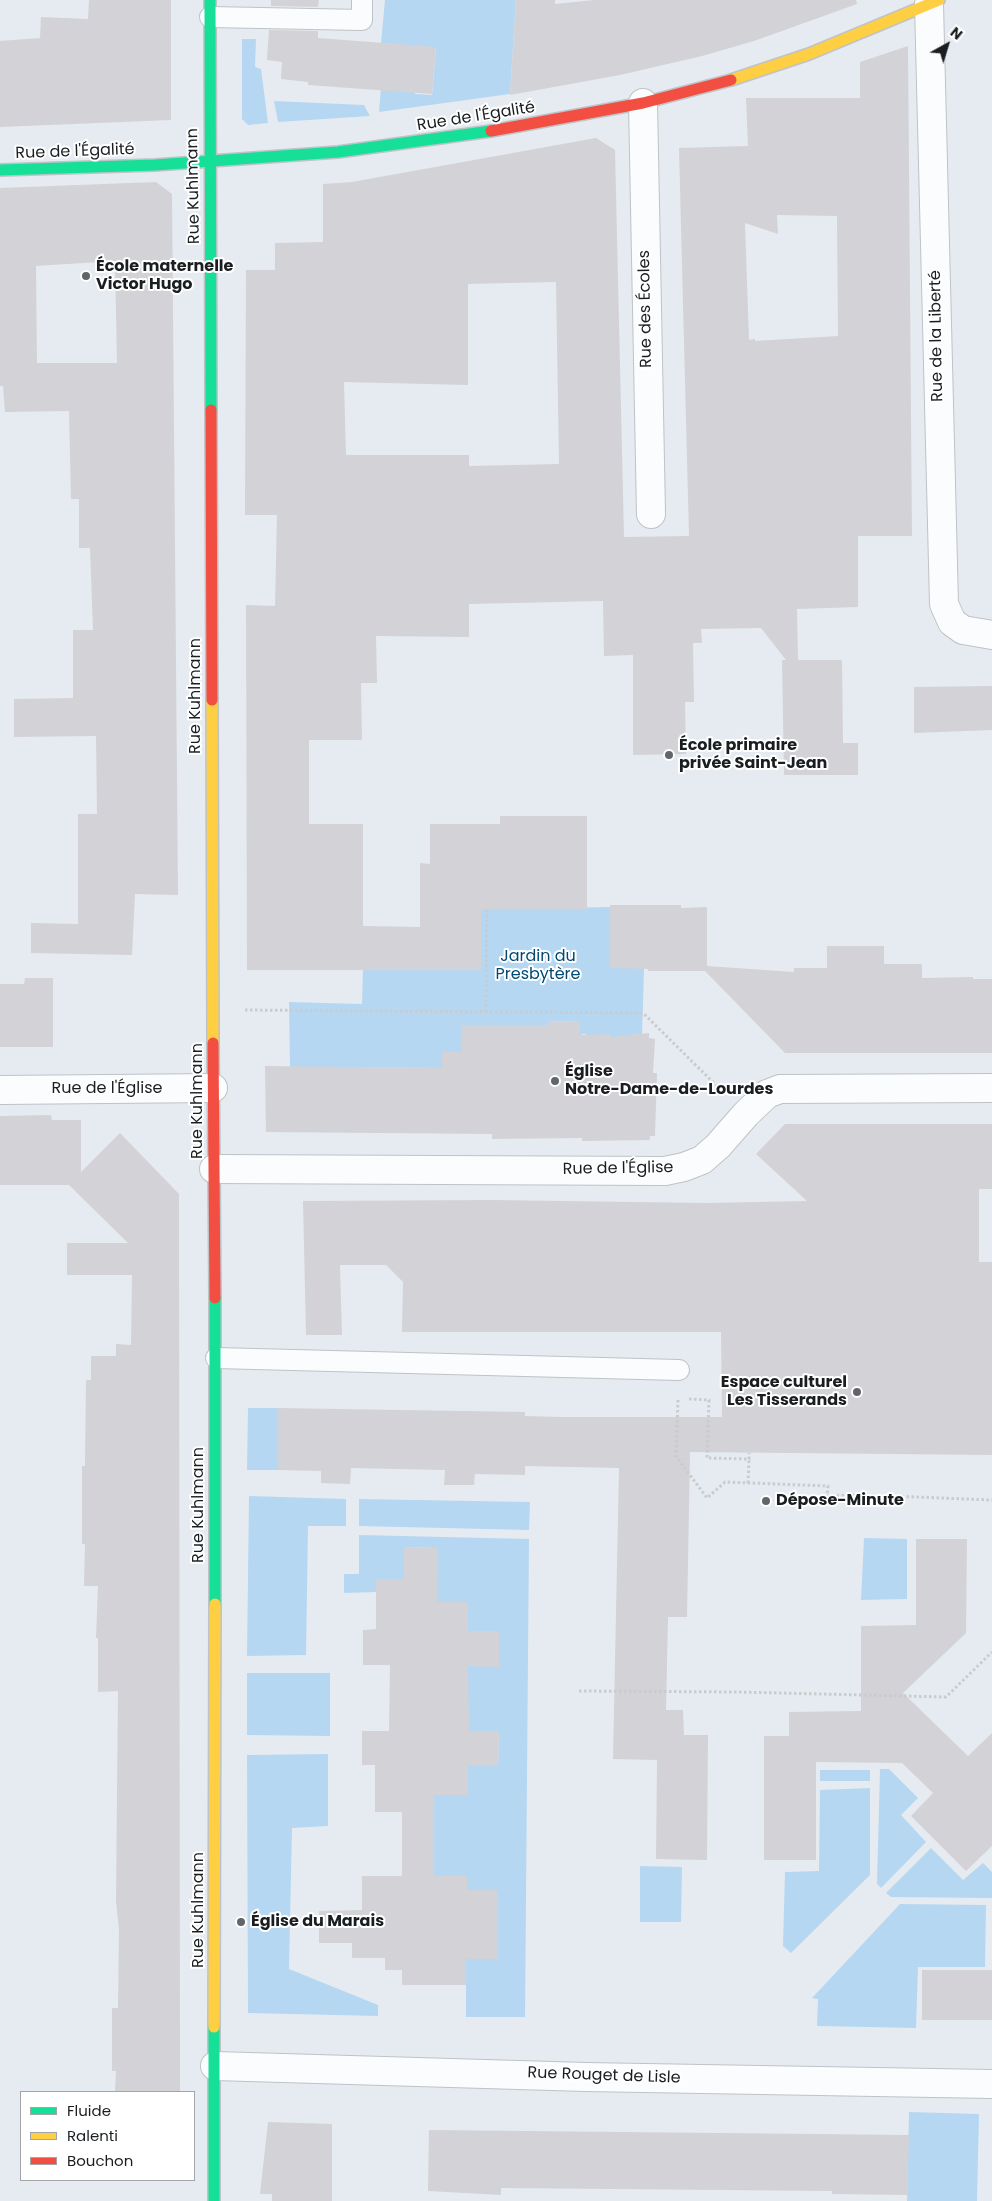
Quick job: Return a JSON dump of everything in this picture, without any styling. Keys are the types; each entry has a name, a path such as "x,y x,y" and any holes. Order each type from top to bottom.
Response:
{"street":[{"name":"Rue de l'Égalité","path":"0,170 211,162 397,145 516,128 643,104 744,76 809,54 934,2"},
{"name":"Rue de la Liberté","path":"934,2 944,604 952,622 963,630 992,634"},
{"name":"Rue Kuhlmann","path":"210,8 213,1088 216,1358 214,2201"},
{"name":"Rue des Écoles","path":"643,104 651,514"},
{"name":"Rue de l'Église","path":"0,1090 213,1088"},
{"name":"Rue de l'Église","path":"214,1169 665,1171 684,1167 702,1160 718,1146 746,1114 767,1094 780,1088 992,1088"},
{"name":"Rue Rouget de Lisle","path":"215,2066 586,2077 992,2084"}],"lane":[{"path":"210,8 362,20 362,0"},
{"path":"216,1358 678,1370"}],"path":[{"path":"486,1012 487,909"},
{"path":"243,1018 243,1010 643,1013 746,1114"},
{"path":"749,1460 707,1458 709,1400 678,1399 676,1456 707,1498 725,1482 828,1486 827,1496 865,1495 992,1500"},
{"path":"748,1483 749,1453"},
{"path":"579,1691 738,1692 946,1697 992,1652"}],"green space":[{"path":"385,0 516,0 510,94 379,112 381,87 415,89 415,94 432,95 436,48 381,43"},
{"path":"242,39 256,39 255,67 261,69 268,123 248,125 242,119"},
{"path":"274,101 364,105 370,116 278,122"},
{"name":"Jardin du Presbytère","path":"610,907 644,969 642,1038 636,1034 632,1035 632,1039 610,1039 610,1034 586,1039 586,1034 582,1034 580,1038 580,1022 548,1021 548,1038 462,1026 462,1052 442,1052 442,1068 290,1067 289,1002 362,1004 363,970 481,970 481,909"},
{"path":"248,1408 278,1408 278,1470 247,1470"},
{"path":"249,1496 346,1499 346,1526 308,1526 306,1655 247,1656"},
{"path":"359,1499 530,1502 529,1530 359,1526"},
{"path":"359,1535 529,1539 525,2017 466,2017 466,1959 498,1958 498,1890 467,1890 467,1876 434,1876 434,1795 468,1766 498,1766 499,1731 468,1731 468,1666 499,1666 499,1632 468,1631 468,1602 437,1602 437,1548 404,1547 404,1579 376,1579 376,1592 344,1593 344,1574 359,1574"},
{"path":"864,1538 907,1539 907,1599 861,1600"},
{"path":"247,1673 330,1673 330,1736 247,1735"},
{"path":"328,1754 328,1826 292,1828 289,1969 378,2005 378,2016 248,2013 247,1755"},
{"path":"880,1769 889,1769 918,1798 901,1815 926,1842 881,1888 877,1884"},
{"path":"820,1770 870,1770 870,1781 820,1781"},
{"path":"870,1788 870,1875 791,1953 783,1946 785,1872 819,1871 820,1790"},
{"path":"931,1848 963,1880 983,1863 992,1872 992,1898 891,1897 886,1893"},
{"path":"640,1866 682,1867 681,1922 640,1922"},
{"path":"900,1904 986,1905 985,1967 918,1967 916,2028 817,2026 818,1999 812,1998"},
{"path":"909,2112 979,2114 977,2201 907,2201"}],"building":[{"path":"89,0 171,0 171,120 0,127 0,41 40,38 41,17 88,19"},
{"path":"271,0 319,0 318,7 271,6"},
{"path":"516,0 555,0 555,4 594,0 856,0 857,4 754,41 702,56 620,75 510,95"},
{"path":"269,30 318,31 318,38 436,47 432,94 308,85 308,82 281,79 282,62 267,60"},
{"path":"908,46 912,536 858,536 858,607 797,609 798,660 842,660 843,743 858,743 858,775 784,775 782,660 786,660 761,628 701,629 702,643 693,643 694,702 685,702 686,754 633,755 633,655 604,656 603,601 469,604 469,637 376,636 377,683 361,683 362,740 309,740 309,824 363,824 363,926 420,927 420,863 430,864 430,824 500,824 500,816 587,816 587,909 481,909 481,970 247,970 246,605 275,606 277,515 245,515 246,270 275,270 275,243 323,242 323,184 352,182 596,138 615,150 624,537 689,536 679,148 748,146 746,98 860,98 860,62","holes":["777,215 837,216 838,336 749,340 745,223 778,234","556,282 559,464 469,466 469,455 346,455 344,382 468,385 468,284"]},
{"path":"156,182 172,194 178,895 135,894 132,955 31,953 31,923 78,924 78,814 97,814 96,736 14,737 14,699 73,698 73,630 93,630 90,548 79,548 79,499 71,499 69,411 5,412 3,386 0,386 0,188","holes":["115,261 117,363 37,363 36,266"]},
{"path":"992,686 992,730 914,733 914,687"},
{"path":"610,905 681,905 681,908 707,907 707,966 794,972 794,968 827,968 827,946 884,946 884,964 922,964 922,978 973,977 973,979 992,979 992,1053 785,1053 705,971 648,971 648,969 610,968"},
{"path":"25,978 53,978 53,1047 0,1047 0,984 24,984"},
{"name":"Église Notre-Dame-de-Lourdes","path":"548,1021 580,1022 580,1035 610,1034 610,1037 649,1033 649,1038 655,1039 653,1073 657,1073 655,1136 650,1136 650,1140 582,1141 582,1138 492,1139 492,1134 266,1132 265,1066 442,1068 442,1052 462,1052 462,1025 548,1025"},
{"path":"51,1115 52,1120 81,1120 81,1172 120,1133 179,1194 180,2091 115,2091 116,2071 112,2071 112,2008 118,2008 119,1929 116,1901 118,1691 98,1692 98,1638 96,1638 98,1586 84,1586 85,1544 82,1544 82,1466 85,1466 86,1380 91,1380 91,1356 116,1356 116,1344 131,1345 132,1275 67,1275 67,1243 128,1243 69,1185 0,1185 0,1116"},
{"path":"785,1124 992,1124 992,1189 979,1189 979,1262 992,1262 992,1455 690,1452 687,1617 668,1617 666,1710 683,1710 684,1735 708,1735 707,1860 656,1859 657,1760 613,1759 619,1468 525,1466 525,1475 475,1474 474,1485 444,1485 445,1470 351,1468 350,1484 321,1483 321,1471 278,1470 278,1408 525,1412 525,1416 561,1417 722,1417 721,1332 402,1332 403,1282 386,1265 340,1265 342,1335 306,1335 303,1201 492,1200 707,1203 807,1201 756,1154"},
{"path":"916,1539 967,1539 966,1633 903,1693 968,1756 992,1733 992,1846 966,1871 911,1816 933,1793 902,1763 816,1762 816,1860 764,1860 764,1736 789,1736 789,1712 861,1711 861,1626 916,1625"},
{"path":"404,1547 438,1548 437,1602 468,1602 468,1631 499,1631 499,1667 468,1666 469,1731 499,1731 498,1766 468,1766 468,1795 434,1795 434,1876 467,1876 467,1890 498,1890 498,1959 466,1959 466,1985 402,1985 402,1970 385,1970 385,1958 352,1958 352,1943 319,1943 319,1911 362,1910 362,1876 402,1876 402,1812 375,1812 375,1765 362,1765 362,1731 389,1731 390,1665 363,1665 363,1630 376,1629 376,1579 404,1579"},
{"path":"922,1970 992,1970 992,2020 922,2020"},
{"path":"268,2122 332,2124 332,2201 272,2201 272,2194 260,2194"},
{"path":"429,2130 909,2135 907,2195 832,2194 832,2191 501,2188 501,2195 428,2191"}],"traffic: fast":[{"path":"210,0 211,410"},
{"path":"0,170 155,165 338,152 491,131"},
{"path":"215,1298 215,1604"},
{"path":"214,2027 214,2201"}],"traffic: slow":[{"path":"731,80 809,54 939,0"},
{"path":"212,700 213,1043"},
{"path":"214,2027 215,1604"}],"traffic: jam":[{"path":"491,131 643,103 731,80"},
{"path":"211,410 212,700"},
{"path":"213,1043 215,1298"}],"place":[{"name":"École maternelle Victor Hugo","path":"86,276"},
{"name":"École primaire privée Saint-Jean","path":"669,755"},
{"name":"Église Notre-Dame-de-Lourdes","path":"555,1081"},
{"name":"Espace culturel Les Tisserands","path":"857,1392"},
{"name":"Dépose-Minute","path":"766,1501"},
{"name":"Église du Marais","path":"241,1922"}]}
